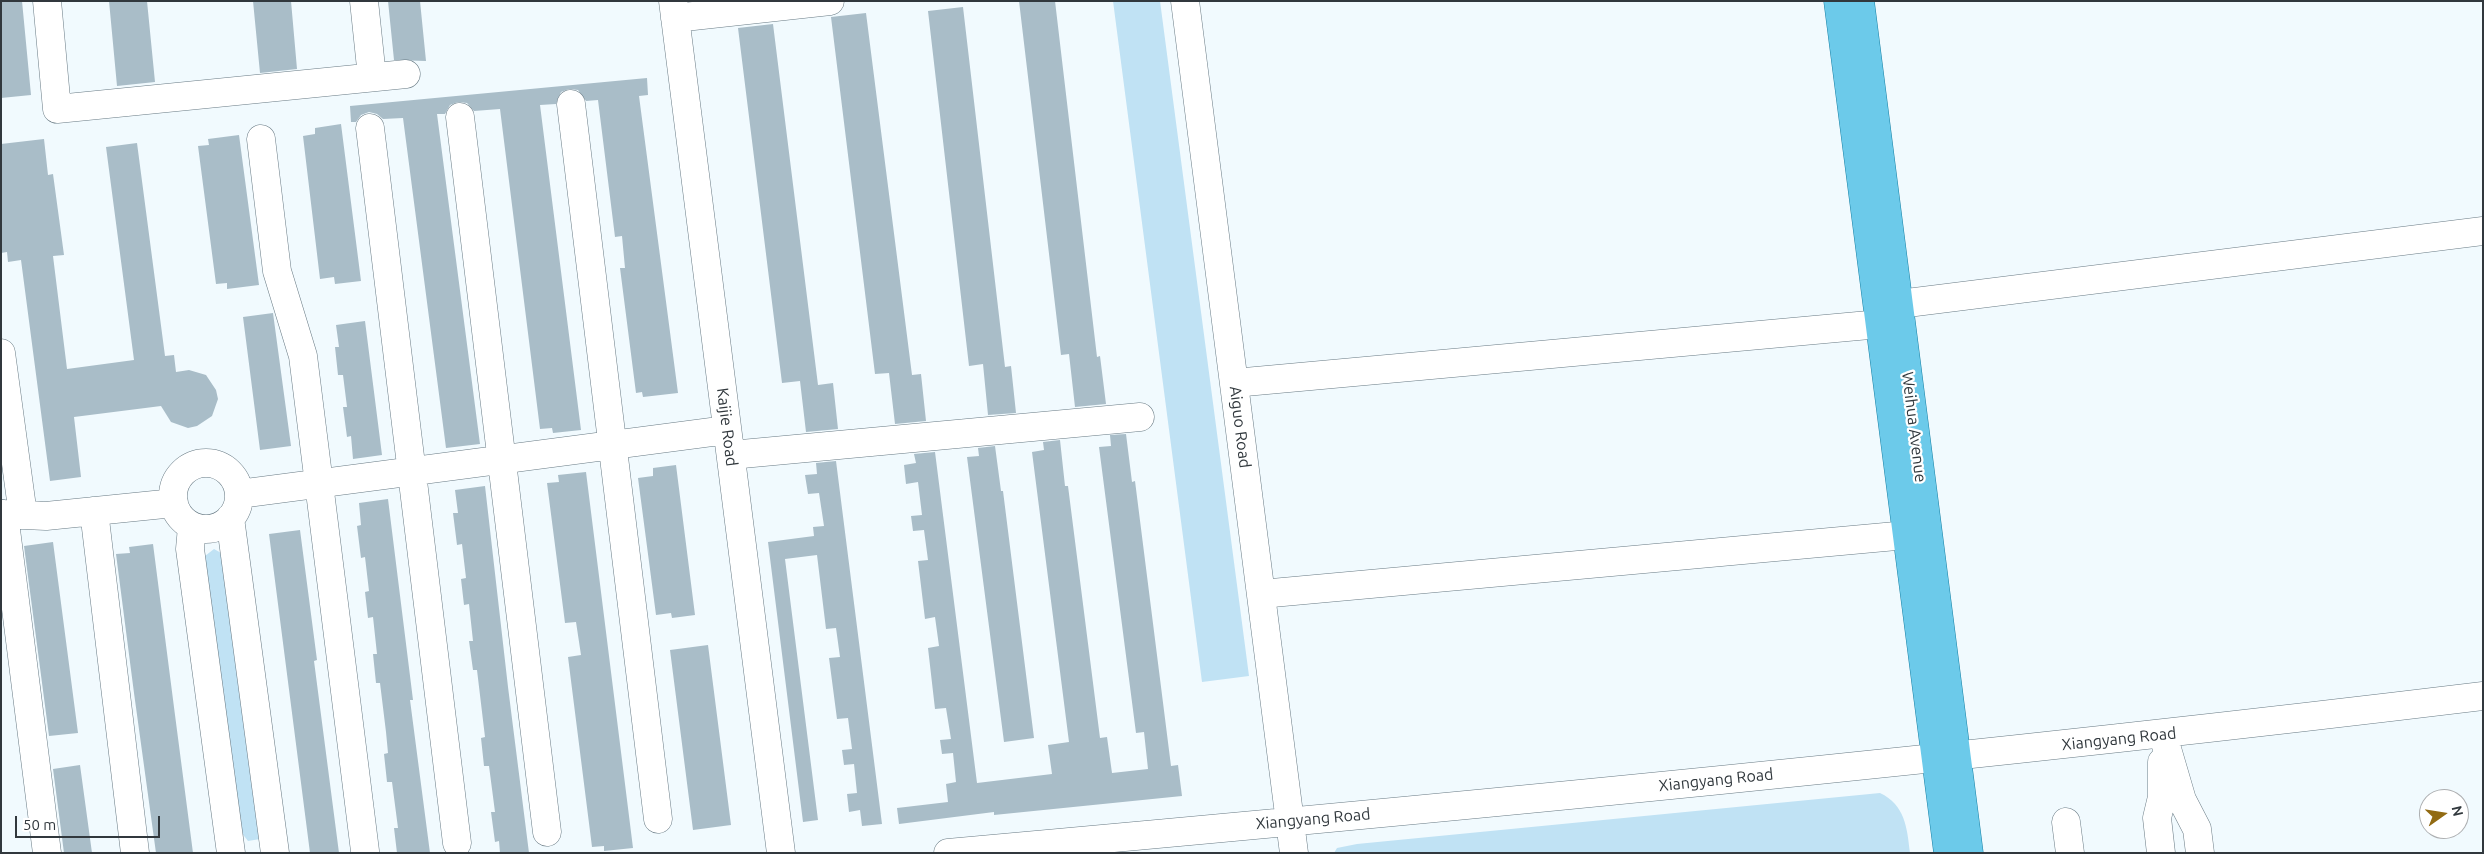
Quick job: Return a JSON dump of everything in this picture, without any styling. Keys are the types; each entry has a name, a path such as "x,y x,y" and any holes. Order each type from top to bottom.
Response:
{"main road":[{"name":"Weihua Avenue","path":"1838,1 1907,535 1946,757 1969,853"},
{"name":"Weihua Avenue","path":"1860,1 1898,304 1946,757 1948,853"}],"street":[{"path":"47,1 57,109 406,74"},
{"path":"364,1 372,77"},
{"path":"674,9 830,1"},
{"name":"Aiguo Road","path":"1185,1 1294,853"},
{"name":"Kaijie Road","path":"674,9 781,853"},
{"path":"571,104 658,819"},
{"path":"460,117 548,832"},
{"path":"370,128 457,843"},
{"path":"261,139 277,271 303,356 365,851"},
{"path":"1898,304 2483,231"},
{"path":"1234,383 1880,324"},
{"path":"1,353 9,515 47,853"},
{"path":"275,853 234,506 237,484 226,470 208,463 198,464 184,471 175,483 174,503 177,513 192,527 210,529 218,527 234,506 318,483 613,445 729,442 1140,417"},
{"path":"9,515 46,516 174,503"},
{"path":"94,511 135,853"},
{"path":"192,527 190,549 231,853"},
{"path":"1261,594 1907,535"},
{"name":"Xiangyang Road","path":"948,853 1096,846 1290,821 2163,735 2483,696"},
{"path":"2161,853 2157,818 2162,797 2163,735"},
{"path":"2163,735 2182,800 2197,828 2200,853"},
{"path":"2066,822 2070,853"}],"shaded area":[{"path":"1113,1 1160,1 1249,676 1202,682"},
{"path":"214,549 223,554 260,839 248,841 241,832 205,568 205,556"},
{"path":"1880,793 1900,810 1908,834 1910,853 1334,853 1337,848 1357,844"}],"building":[{"path":"1,1 22,1 31,95 1,98"},
{"path":"109,1 147,1 155,82 117,86"},
{"path":"253,1 291,1 297,69 260,73"},
{"path":"388,1 420,1 426,61 394,60"},
{"path":"1019,1 1055,1 1097,357 1100,356 1106,404 1075,407 1069,354 1061,355"},
{"path":"963,7 1005,367 1011,366 1016,413 988,415 983,364 969,366 928,11"},
{"path":"866,13 912,375 921,374 926,421 895,424 889,373 875,374 831,17"},
{"path":"773,24 818,385 833,383 838,429 806,432 800,381 782,383 738,28"},
{"path":"647,78 648,95 639,96 678,393 643,397 642,392 636,393 620,268 625,268 622,236 615,237 598,100 586,101 578,90 569,89 561,92 556,104 540,105 581,430 553,433 552,428 540,429 500,109 474,111 467,103 458,102 450,105 445,114 437,114 480,444 446,448 403,118 383,119 377,114 369,112 361,115 356,122 351,122 350,106"},
{"path":"341,124 361,281 335,284 334,277 320,279 303,136 315,134 315,128"},
{"path":"239,135 259,285 227,289 227,283 216,284 198,146 209,145 208,139"},
{"path":"44,139 48,175 53,174 64,255 53,256 67,369 134,360 106,147 137,143 165,356 174,355 176,372 189,370 206,375 216,390 218,399 212,416 197,426 188,428 171,422 161,406 74,417 81,477 50,481 21,260 8,262 7,252 1,253 1,144"},
{"path":"273,313 291,446 260,450 243,317"},
{"path":"365,321 382,455 353,459 351,436 347,437 343,407 347,407 343,375 338,375 335,347 339,347 336,325"},
{"path":"1126,434 1132,482 1135,481 1171,766 1178,765 1182,796 994,815 994,812 899,824 897,808 948,802 946,784 956,782 953,753 942,754 940,740 951,739 946,708 935,709 928,648 939,646 935,617 925,619 918,561 928,560 924,530 913,531 911,516 922,515 918,482 906,484 904,465 916,463 914,454 935,452 977,783 1052,774 1048,745 1069,742 1032,452 1044,450 1043,442 1060,440 1065,486 1068,486 1100,738 1107,737 1112,773 1148,769 1144,732 1136,733 1099,447 1111,446 1110,435"},
{"path":"995,446 1001,491 1003,491 1034,738 1004,742 967,457 979,456 978,448"},
{"path":"836,461 882,824 862,826 860,810 849,812 847,794 857,793 854,764 844,765 842,750 852,749 848,718 837,719 829,658 840,657 836,628 826,629 817,555 785,559 818,820 803,822 768,542 814,536 813,527 824,526 819,493 808,494 805,475 817,474 816,463"},
{"path":"676,465 695,615 672,618 671,613 656,615 638,478 653,476 653,468"},
{"path":"586,472 633,848 604,851 604,846 592,847 568,657 581,655 576,622 565,623 547,483 559,482 558,475"},
{"path":"485,486 529,853 500,853 499,841 495,842 491,812 495,812 489,766 484,766 481,738 485,737 477,670 473,670 469,641 473,641 469,604 464,605 461,579 466,578 462,544 457,545 453,513 458,513 455,490"},
{"path":"388,499 413,700 410,700 430,853 397,853 394,828 398,828 392,782 387,782 384,754 388,753 380,683 376,683 373,654 377,654 373,617 368,618 365,592 369,591 365,557 361,558 357,526 361,525 359,503"},
{"path":"300,530 317,660 314,661 339,853 310,853 269,534"},
{"path":"53,542 78,733 49,736 24,546"},
{"path":"153,544 193,853 156,853 116,554 130,553 129,547"},
{"path":"708,645 731,825 693,830 670,650"},
{"path":"80,765 92,853 64,853 53,769"}]}
